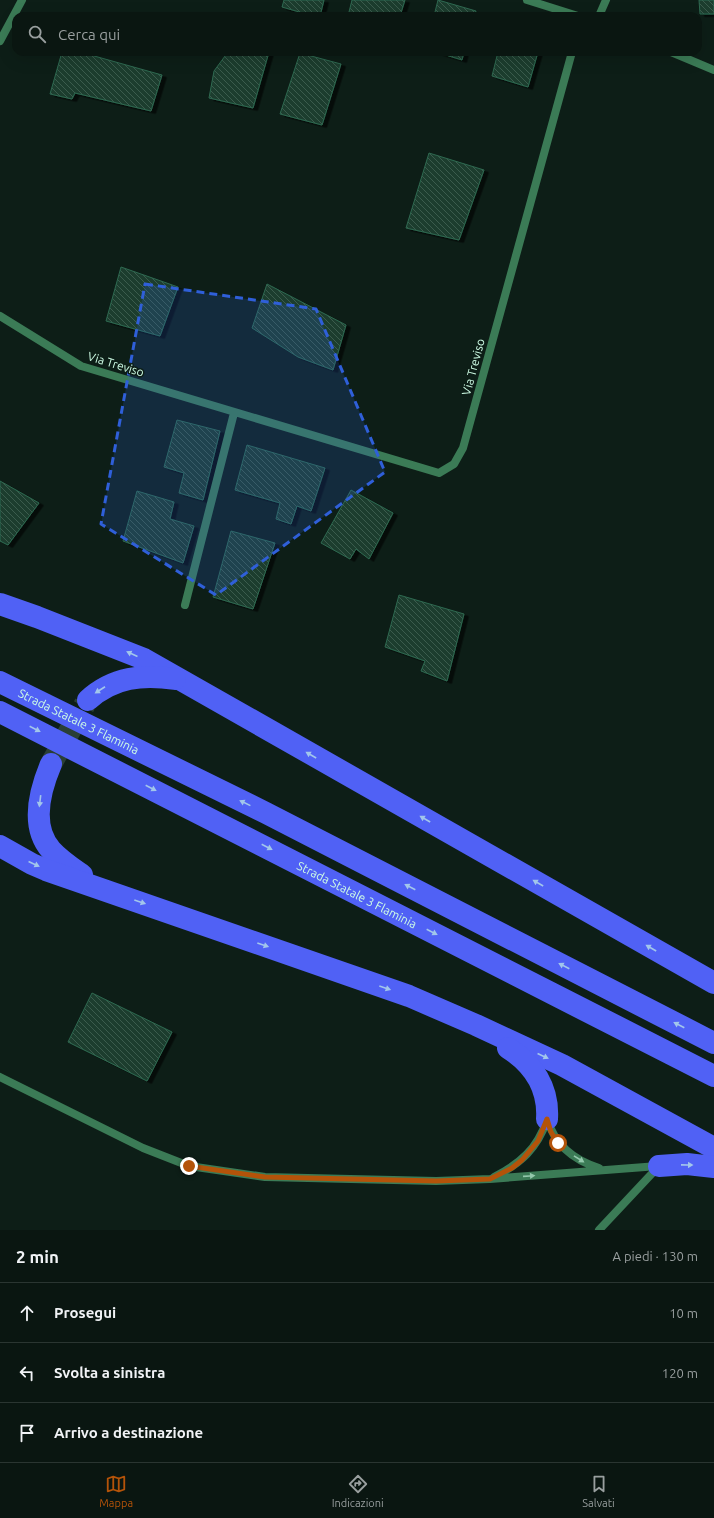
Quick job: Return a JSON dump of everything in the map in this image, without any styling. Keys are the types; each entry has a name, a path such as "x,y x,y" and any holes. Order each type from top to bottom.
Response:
{"highway":[{"path":"0,604 124,650 149,662 714,983"},
{"path":"88,700 109,685 124,680 157,676 178,679"},
{"name":"Strada Statale 3 Flaminia","path":"0,682 266,813 714,1043"},
{"name":"Strada Statale 3 Flaminia","path":"0,712 714,1076"},
{"path":"51,764 42,788 39,806 39,818 45,841 58,857 103,889"},
{"path":"0,846 26,861 46,870 408,996 476,1025 562,1065 714,1148"},
{"path":"684,967 714,972"},
{"path":"476,1025 515,1053 537,1076 545,1094 548,1110 547,1119"},
{"path":"659,1166 687,1164 714,1168"}],"street":[{"path":"16,12 22,0"},
{"path":"527,0 565,12"},
{"path":"601,12 606,0"},
{"path":"0,41 12,19"},
{"name":"Via Treviso","path":"0,316 81,366 234,413 439,473 454,464 463,448 571,56"},
{"path":"681,56 714,70"},
{"path":"185,605 234,413"},
{"path":"0,1077 143,1148 189,1166 265,1177 436,1181 490,1179 603,1169 659,1166"},
{"path":"547,1119 554,1137 567,1151 588,1165 603,1169"},
{"path":"490,1179 512,1168 522,1160 538,1141 547,1119"},
{"path":"599,1230 659,1166"}],"highlighted area":[{"path":"145,284 316,309 385,472 216,595 101,524"}],"building":[{"path":"284,0 324,0 321,12 299,12 282,7"},
{"path":"352,0 405,0 401,12 349,12"},
{"path":"438,0 476,11 476,12 435,12"},
{"path":"699,0 714,0 714,14 702,14 702,12 700,12"},
{"path":"61,56 94,56 162,75 151,111 75,93 72,99 50,94"},
{"path":"225,56 268,56 253,108 209,98 214,71"},
{"path":"299,56 311,56 341,64 322,125 280,114"},
{"path":"449,56 463,56 462,60"},
{"path":"497,56 537,56 528,87 492,76"},
{"path":"429,153 484,170 459,240 406,228"},
{"path":"121,267 178,287 160,336 106,321"},
{"path":"267,284 346,325 333,370 298,357 252,328"},
{"path":"177,420 220,431 203,500 179,493 184,473 164,467"},
{"path":"247,445 325,468 311,511 297,506 291,524 276,519 280,503 235,490"},
{"path":"0,481 39,503 8,545 0,541"},
{"path":"351,490 393,513 369,559 356,549 350,559 321,543"},
{"path":"137,491 174,502 170,519 194,526 183,563 123,541"},
{"path":"231,531 275,543 253,609 213,597"},
{"path":"399,595 464,614 447,681 421,671 425,661 385,647"},
{"path":"92,993 172,1032 147,1081 68,1042"}],"tunnel":[{"path":"51,764 85,704"}],"route":[{"path":"189,1166 265,1177 436,1181 490,1179 512,1168 530,1152 538,1141 547,1119 551,1132 558,1143"}]}
